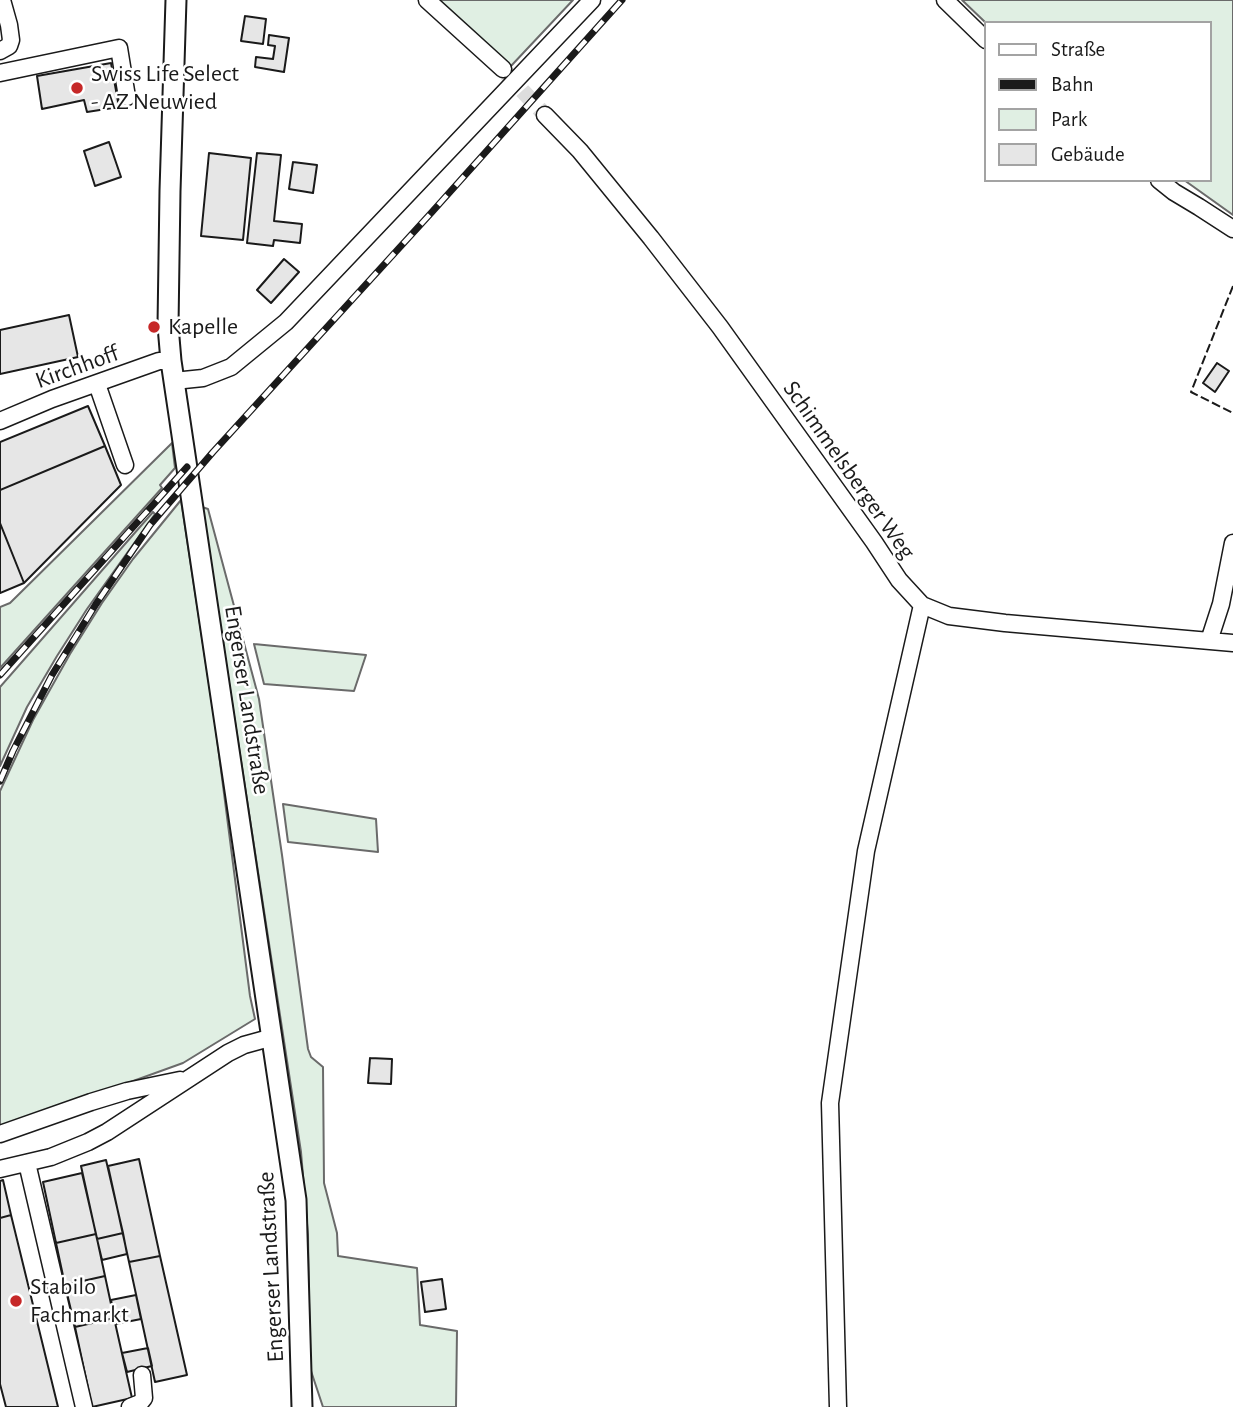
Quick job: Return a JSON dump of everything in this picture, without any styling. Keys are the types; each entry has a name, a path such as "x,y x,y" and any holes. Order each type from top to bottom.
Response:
{"main road":[{"name":"Engerser Landstraße","path":"176,0 168,299 171,361 296,1200 302,1407"}],"street":[{"path":"0,51 9,47 11,40 2,0"},
{"path":"427,0 503,69"},
{"path":"174,381 203,378 231,367 286,322 592,0"},
{"path":"945,0 984,38"},
{"path":"0,83 0,74 119,48 127,97"},
{"name":"Schimmelsberger Weg","path":"545,115 580,151 697,297 899,580 922,605 949,616 1005,623 1233,643"},
{"path":"1162,182 1233,229"},
{"name":"Kirchhoff","path":"0,421 52,399 159,361 171,361"},
{"path":"97,384 125,465"},
{"path":"1209,641 1222,604 1233,542"},
{"path":"838,1407 830,1103 866,851 922,605"},
{"path":"0,1169 67,1152 88,1142 228,1053 244,1045 273,1037"},
{"path":"0,1135 127,1091 190,1078"},
{"path":"27,1163 84,1407"},
{"path":"130,1407 144,1398 142,1375"}],"green space":[{"path":"437,0 573,0 511,66"},
{"path":"962,0 1233,0 1233,215 1187,182 1212,182 1212,21 984,21"},
{"path":"172,443 175,468 160,485 162,488 0,668 0,607 10,603"},
{"path":"181,500 215,723 255,1019 183,1063 0,1129 0,791 33,720 70,654 133,559"},
{"path":"202,507 208,509 259,699 308,1049 311,1057 323,1067 324,1183 337,1233 338,1256 417,1268 420,1325 457,1331 456,1407 323,1407 310,1368 308,1235 301,1152"},
{"path":"153,512 155,514 57,656 27,707 0,766 0,687"},
{"path":"254,644 366,655 354,691 264,684"},
{"path":"283,804 376,819 378,852 288,842"}],"building":[{"path":"245,16 266,19 263,44 241,41"},
{"path":"269,35 289,38 284,72 255,67 256,57 273,59 275,46 268,45"},
{"name":"Swiss Life Select - AZ Neuwied","path":"111,63 119,107 87,112 84,100 42,109 37,76"},
{"path":"109,142 121,177 95,186 84,151"},
{"path":"209,153 251,158 243,240 201,236"},
{"path":"257,153 281,155 274,221 302,224 300,243 274,240 273,246 247,243"},
{"path":"293,162 317,165 313,193 289,189"},
{"path":"284,259 299,272 271,303 257,290"},
{"path":"69,315 78,357 0,374 0,330"},
{"path":"1217,363 1229,371 1215,392 1203,383"},
{"path":"88,406 105,446 0,490 0,442"},
{"path":"105,446 121,485 24,583 0,523 0,490"},
{"path":"0,523 24,583 0,593"},
{"path":"370,1058 392,1059 391,1084 368,1083"},
{"path":"139,1159 160,1256 129,1262 108,1166"},
{"path":"106,1160 123,1233 97,1239 81,1166"},
{"path":"82,1173 96,1234 56,1243 43,1182"},
{"path":"3,1180 11,1215 0,1218 0,1181"},
{"name":"Stabilo Fachmarkt","path":"11,1215 58,1407 6,1407 0,1384 0,1218"},
{"path":"123,1233 127,1254 102,1260 97,1239"},
{"path":"96,1234 105,1276 65,1285 56,1243"},
{"path":"160,1256 187,1375 155,1382 129,1262"},
{"path":"105,1276 114,1318 75,1327 65,1285"},
{"path":"442,1279 446,1309 425,1312 421,1282"},
{"path":"136,1295 141,1319 116,1324 111,1300"},
{"path":"114,1318 132,1398 92,1407 75,1327"},
{"path":"148,1348 152,1366 127,1372 122,1353"}],"tunnel":[{"path":"506,73 545,115"}],"railway":[{"path":"0,781 52,675 150,525 622,0"},
{"path":"0,675 187,467"}],"fence":[{"path":"1233,286 1191,392 1233,413"}],"place":[{"name":"Swiss Life Select - AZ Neuwied","path":"77,88"},
{"name":"Kapelle","path":"154,327"},
{"name":"Stabilo Fachmarkt","path":"16,1301"}]}
